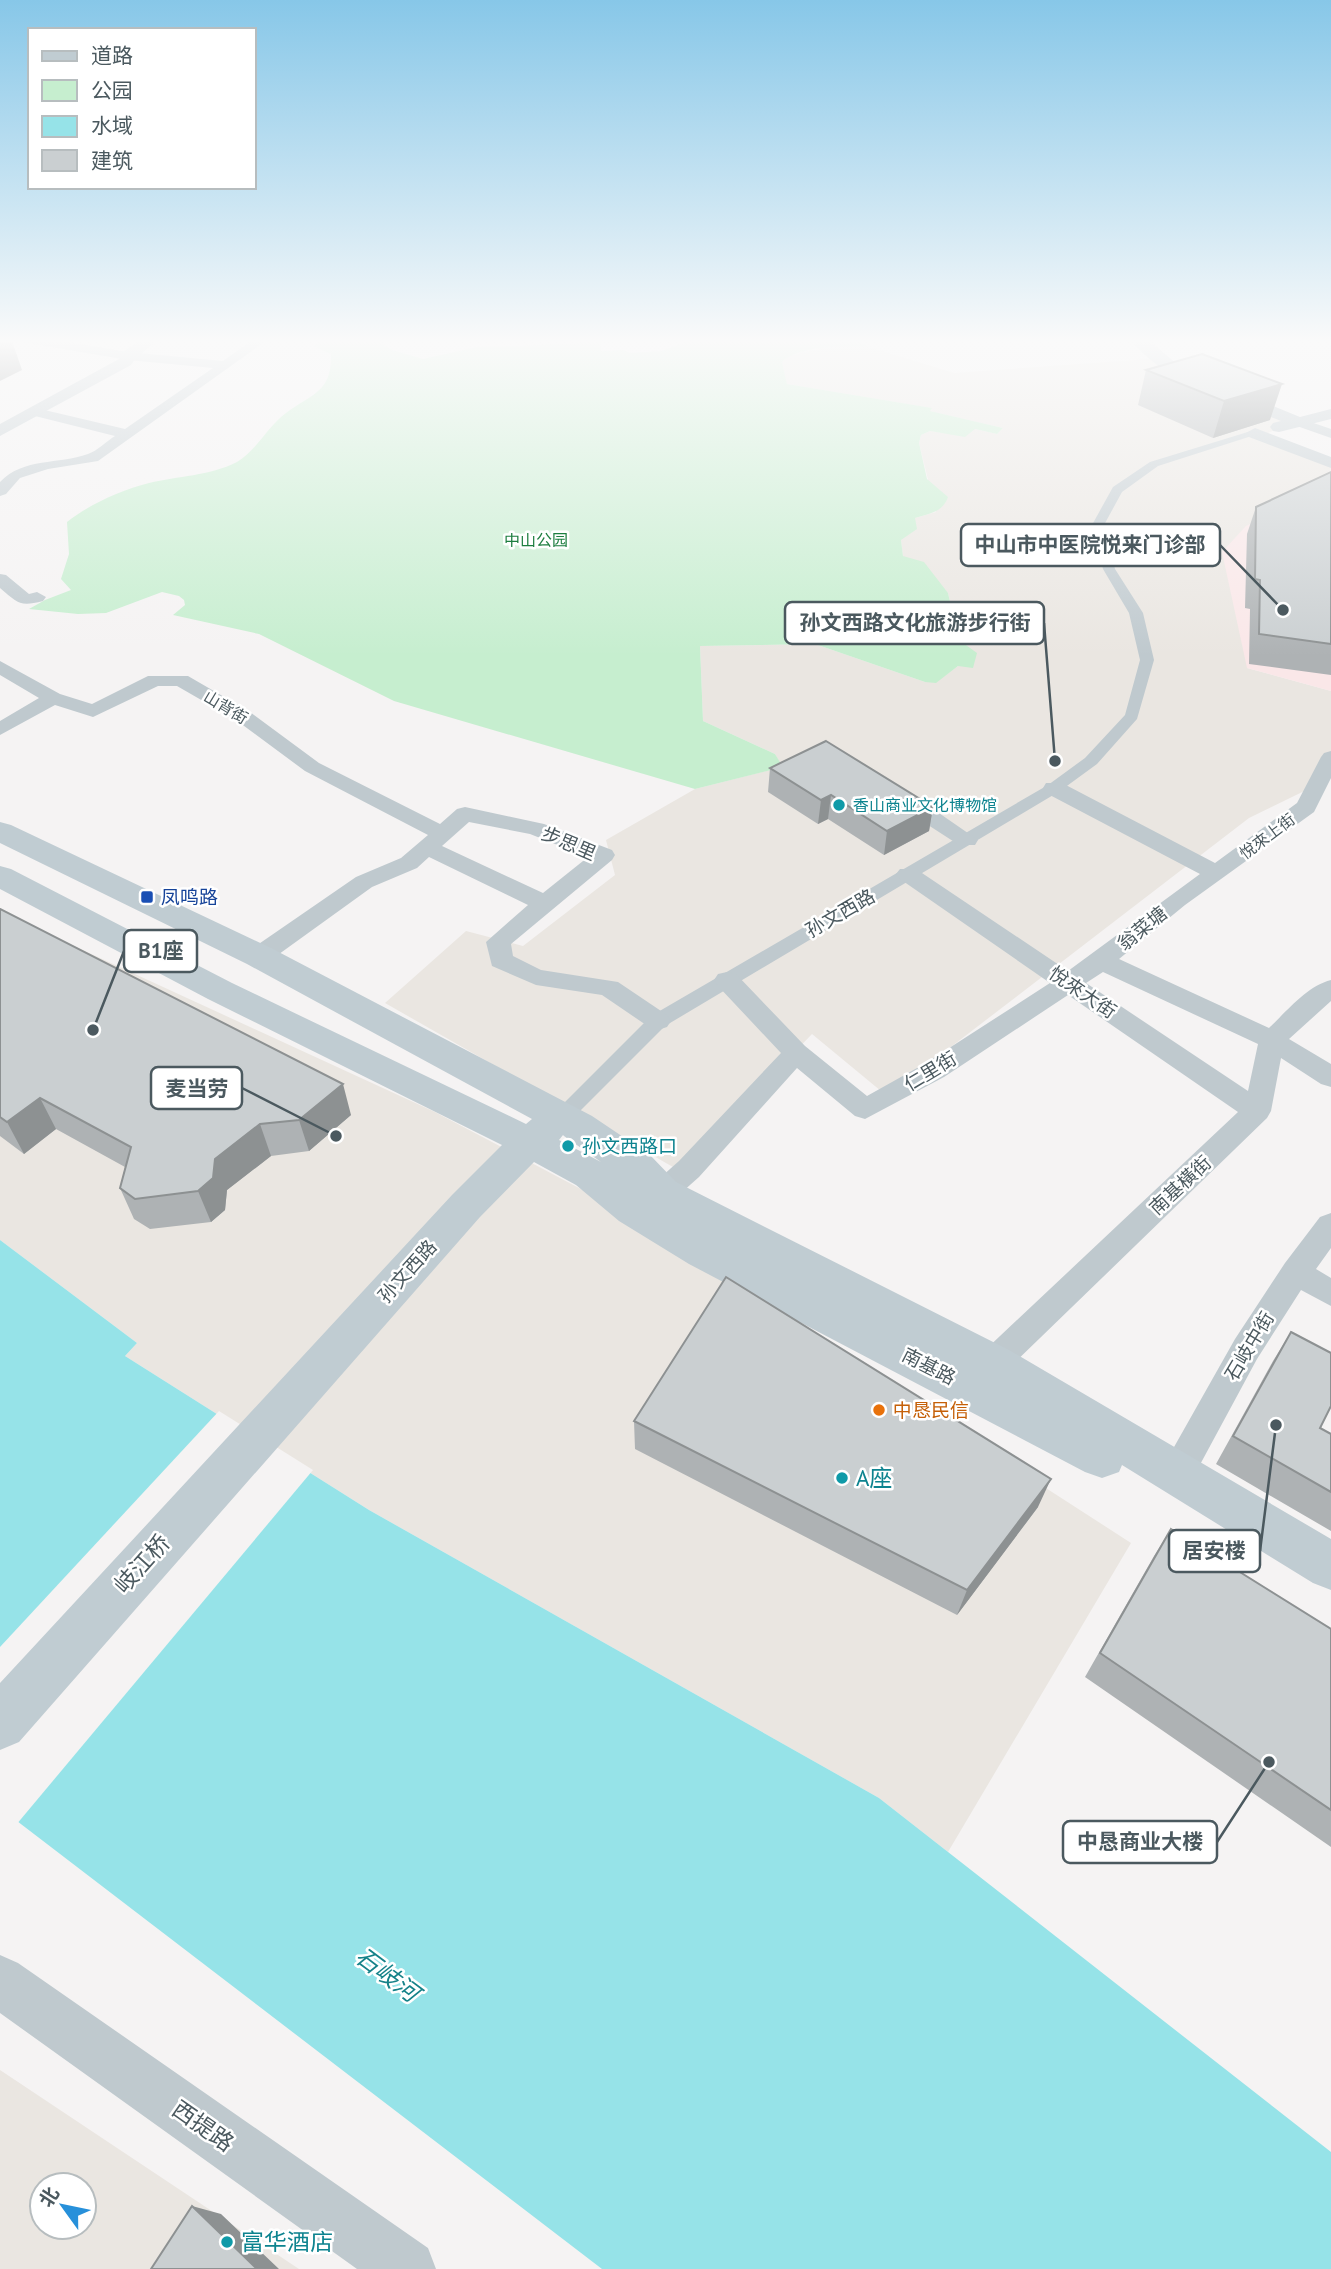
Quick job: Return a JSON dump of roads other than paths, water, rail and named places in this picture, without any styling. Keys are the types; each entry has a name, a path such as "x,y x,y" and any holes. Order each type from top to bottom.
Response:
{"main road":[{"path":"0,831 259,956 546,1129"},
{"path":"0,876 220,992 546,1129"},
{"name":"南基路","path":"546,1129 636,1166 662,1193 993,1363 1331,1566"},
{"name":"南基路","path":"546,1129 590,1174 633,1210 704,1252 972,1388 1155,1485 1331,1588"},
{"name":"孙文西路","path":"285,1406 466,1206 546,1129"},
{"name":"岐江桥","path":"0,1723 285,1406"}],"street":[{"path":"0,491 15,475 46,465 93,458 113,444"},
{"name":"孙文西路","path":"546,1129 658,1021 1054,788 1091,761 1132,716 1147,660 1136,613 1109,569 1098,525 1117,490 1154,464 1220,444"},
{"path":"1283,444 1331,463"},
{"path":"0,579 26,600 37,597"},
{"name":"山背街","path":"0,667 53,698 93,711 155,680 181,680 243,716 312,767 546,904"},
{"path":"0,729 53,698"},
{"name":"悅來上街","path":"1216,873 1306,807 1331,757"},
{"path":"879,783 967,840"},
{"path":"1054,788 1216,873"},
{"name":"步思里","path":"259,956 364,882 409,863 465,814 536,830 604,855 498,942 501,960 536,977 609,988 658,1021"},
{"name":"翁菜塘","path":"1068,982 1101,961 1177,900 1216,873"},
{"name":"悅來大街","path":"908,874 1257,1111"},
{"path":"1101,961 1272,1040 1331,1077"},
{"name":"仁里街","path":"727,980 796,1053 865,1109 935,1070 1068,982"},
{"path":"1257,1111 1272,1040 1305,1008 1331,988"},
{"path":"662,1193 689,1169 796,1053"},
{"name":"南基橫街","path":"993,1363 1257,1111"},
{"name":"石岐中街","path":"1177,1474 1245,1349 1331,1225"},
{"path":"1296,1272 1331,1293"},
{"name":"西提路","path":"0,1981 407,2269"}],"water":[{"name":"石岐河","path":"0,1240 137,1343 125,1356 369,1510 879,1798 1331,2152 1331,2269 602,2269 0,1808"}],"place":[{"name":"中山市中医院悦来门诊部","path":"1283,610"},
{"name":"孙文西路文化旅游步行街","path":"1055,761"},
{"name":"香山商业文化博物馆","path":"839,805"},
{"name":"凤鸣路","path":"147,897"},
{"name":"B1座","path":"93,1030"},
{"name":"麦当劳","path":"336,1136"},
{"name":"孙文西路口","path":"568,1146"},
{"name":"中恳民信","path":"879,1410"},
{"name":"居安楼","path":"1276,1425"},
{"name":"A座","path":"842,1478"},
{"name":"中恳商业大楼","path":"1269,1762"},
{"name":"富华酒店","path":"227,2242"}],"park label":[{"name":"中山公园","path":"536,540"}]}
